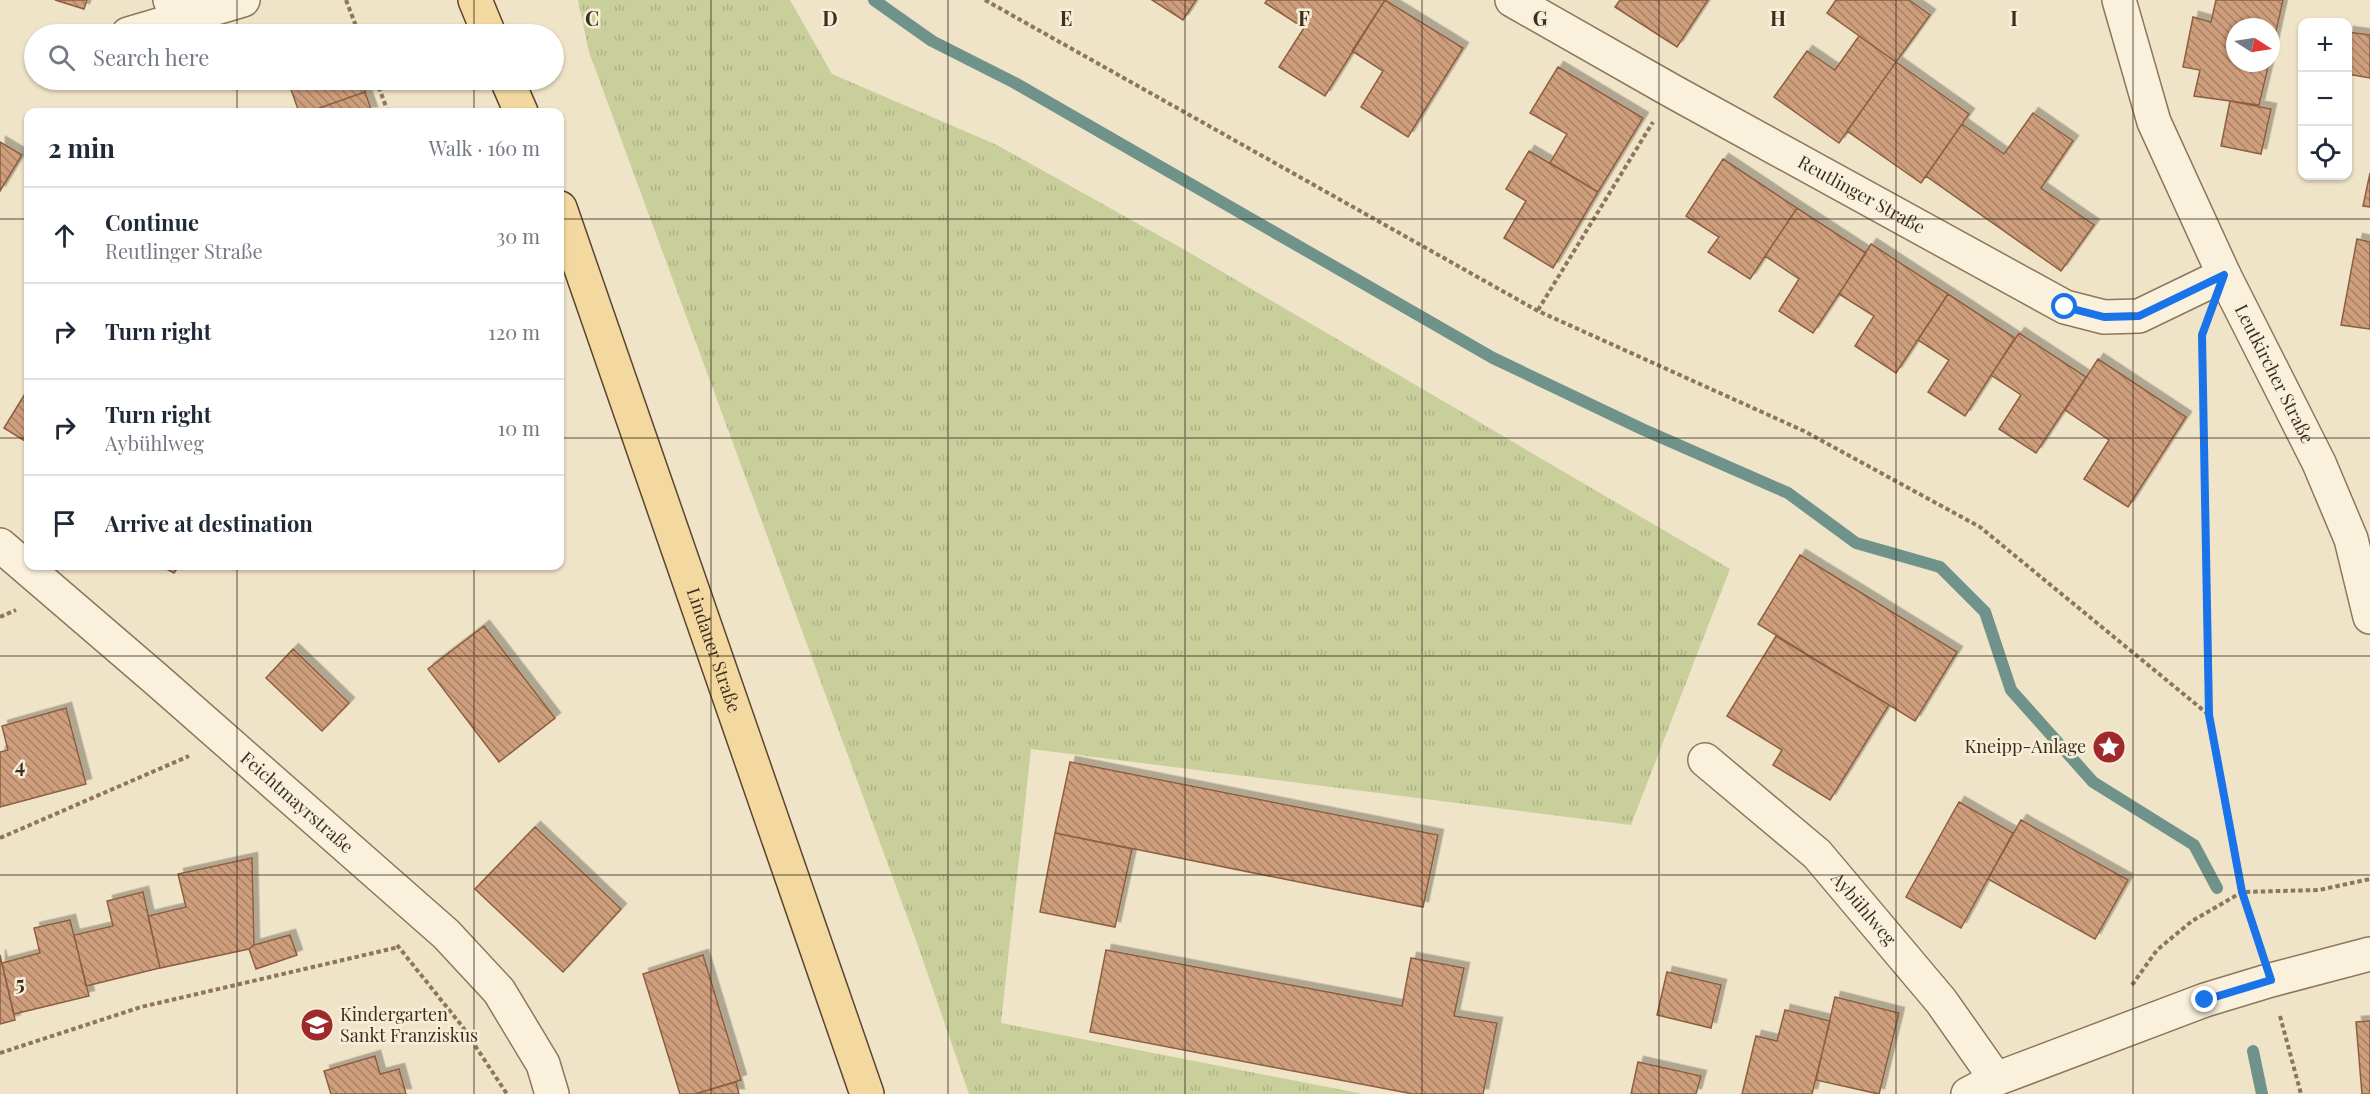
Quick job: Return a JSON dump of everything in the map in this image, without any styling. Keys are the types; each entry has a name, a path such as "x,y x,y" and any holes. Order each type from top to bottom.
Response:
{"main road":[{"path":"475,0 485,24"},
{"path":"511,90 519,108"},
{"name":"Lindauer Straße","path":"564,220 867,1094"}],"street":[{"path":"147,24 175,9 243,0"},
{"name":"Reutlinger Straße","path":"1512,0 1672,91 2065,307 2104,317 2139,316 2224,275"},
{"name":"Leutkircher Straße","path":"2119,0 2154,122 2224,275 2319,463 2351,540 2370,617"},
{"name":"Feichtmayrstraße","path":"0,545 24,566"},
{"name":"Feichtmayrstraße","path":"29,570 222,736 446,934 499,991 543,1064 552,1094"},
{"name":"Aybühlweg","path":"1705,759 1817,854 1941,1001 1982,1087 2205,1000 2370,954"}],"path":[{"path":"346,0 355,24"},
{"path":"985,0 1538,311 1804,431 1980,527 2209,715"},
{"path":"380,90 386,108"},
{"path":"1538,311 1672,91"},
{"path":"2224,275 2202,335 2209,715 2242,892 2271,980 2301,1094"},
{"path":"8,602 17,609"},
{"path":"0,838 189,757 222,736"},
{"path":"180,749 189,757"},
{"path":"2113,1035 2129,990 2157,950 2193,921 2242,892 2319,890 2370,879"},
{"path":"390,939 399,947 462,1026 507,1094"},
{"path":"0,1053 141,1007 399,947"}],"green space":[{"path":"578,0 790,0 832,74 997,145 1185,250 1730,569 1631,825 1031,749 1001,1023 1363,1094 969,1094 918,946 589,52"}],"building":[{"path":"55,0 87,0 84,9"},
{"path":"1152,0 1196,0 1183,20"},
{"path":"1267,0 1385,0 1325,96 1279,67 1304,28 1265,3"},
{"path":"1385,0 1463,48 1408,137 1361,107 1383,71 1352,51"},
{"path":"1620,0 1708,0 1677,47 1615,7"},
{"path":"1836,0 1909,0 1930,15 1896,62 1827,13"},
{"path":"2216,0 2283,0 2279,18 2226,18 2226,72 2267,72 2259,105 2194,96 2200,70 2183,67 2193,17 2211,22"},
{"path":"2352,33 2370,35 2370,78 2352,75"},
{"path":"1859,36 1896,62 1839,143 1774,97 1807,51 1835,70"},
{"path":"1896,62 1969,114 1921,183 1847,131"},
{"path":"1558,67 1643,118 1598,192 1550,163 1567,134 1530,113"},
{"path":"291,90 364,90 365,92 319,108 298,108"},
{"path":"365,92 371,108 319,108"},
{"path":"2230,101 2271,109 2261,154 2221,146"},
{"path":"2033,113 2073,141 2041,188 2094,225 2061,271 1926,176 1962,124 2004,154"},
{"path":"0,142 22,155 0,191"},
{"path":"1529,151 1598,192 1553,268 1504,238 1526,201 1506,189"},
{"path":"1723,159 1797,208 1750,279 1708,252 1719,237 1686,216"},
{"path":"2370,173 2370,207 2363,206"},
{"path":"1797,208 1866,253 1813,333 1779,311 1799,279 1765,256"},
{"path":"2357,239 2370,242 2370,329 2341,325"},
{"path":"1871,244 1948,294 1896,373 1855,346 1874,316 1839,294"},
{"path":"1948,294 2015,338 1965,416 1928,392 1949,360 1918,340"},
{"path":"2019,333 2086,377 2036,453 1999,429 2021,395 1991,375"},
{"path":"2098,359 2186,417 2128,507 2084,479 2109,440 2065,410"},
{"path":"24,396 24,440 4,428"},
{"path":"1800,555 1957,652 1915,721 1758,624"},
{"path":"484,626 555,718 499,762 428,669"},
{"path":"1776,636 1889,705 1830,800 1773,765 1782,750 1727,716"},
{"path":"293,649 349,703 322,731 266,678"},
{"path":"66,708 86,784 0,807 0,752 8,750 2,726"},
{"path":"1070,762 1438,835 1423,907 1055,833"},
{"path":"1959,802 2013,833 1961,928 1906,897"},
{"path":"2021,820 2128,880 2095,939 1988,879"},
{"path":"535,827 621,909 563,972 475,889"},
{"path":"1055,833 1132,849 1115,927 1040,912"},
{"path":"252,858 254,945 249,949 160,968 148,916 186,907 178,874"},
{"path":"143,892 160,968 86,986 74,935 113,926 107,901"},
{"path":"70,920 89,996 14,1014 2,963 40,953 34,928"},
{"path":"290,935 297,955 256,969 249,949 254,945"},
{"path":"1106,950 1402,1006 1411,958 1464,968 1454,1016 1497,1023 1483,1094 1413,1094 1090,1032"},
{"path":"0,955 15,1020 0,1024"},
{"path":"703,955 741,1080 695,1094 680,1094 643,974"},
{"path":"1667,972 1721,985 1711,1028 1657,1015"},
{"path":"1835,997 1899,1013 1879,1094 1816,1080"},
{"path":"1785,1010 1830,1021 1812,1094 1742,1094 1756,1036 1777,1041"},
{"path":"2370,1021 2370,1094 2362,1094 2356,1022"},
{"path":"375,1056 380,1074 399,1069 406,1094 331,1094 324,1071"},
{"path":"1638,1062 1701,1076 1696,1094 1631,1094"},
{"path":"736,1082 739,1094 695,1094"}],"waterway":[{"path":"874,0 932,41 1015,83 1493,358 1642,429 1788,493 1856,543 1940,567 1985,612 2011,690 2093,782 2194,845 2217,888"},
{"path":"2253,1051 2262,1094"}],"place":[{"name":"Kneipp-Anlage","path":"2109,747"},
{"name":"Kindergarten Sankt Franziskus","path":"317,1025"}],"route":[{"path":"2065,307 2104,317 2139,316 2224,275 2202,335 2209,715 2242,892 2271,980 2205,1000"}]}
